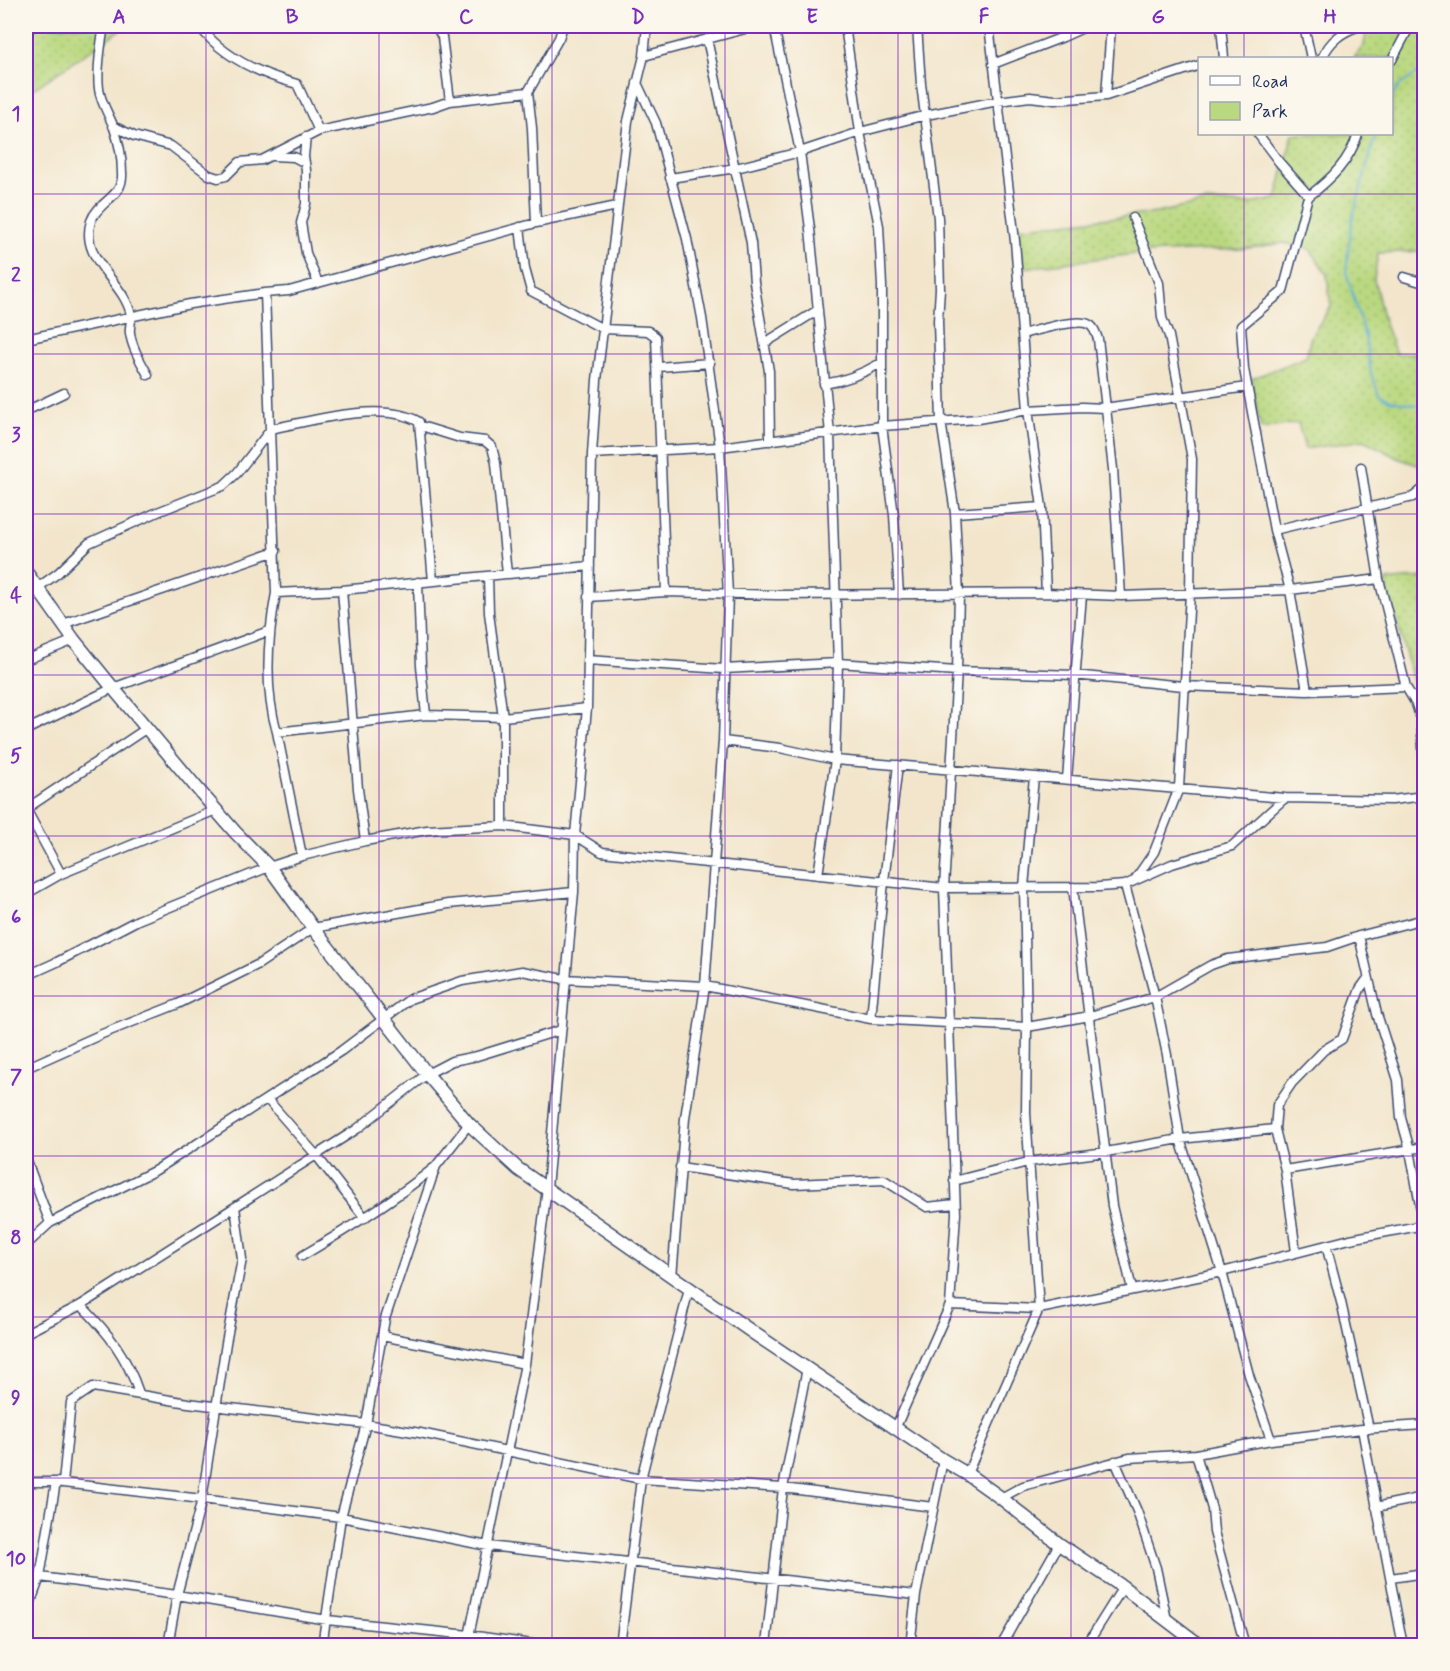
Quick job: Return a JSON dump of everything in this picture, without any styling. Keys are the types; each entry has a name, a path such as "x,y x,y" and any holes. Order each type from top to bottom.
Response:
{"street":[{"path":"26,31 33,26"},
{"path":"104,26 99,88 113,126 122,162 121,186 98,210 92,220 90,242 95,257 122,295 131,316 132,340 148,375"},
{"path":"199,26 220,49 233,57 255,70 297,84 319,131"},
{"path":"436,26 442,37 450,101"},
{"path":"537,223 528,92 560,38 563,26"},
{"path":"467,1646 525,1364 547,1188 564,979 574,892 575,835 586,708 592,454 617,206 628,121 644,56 647,26"},
{"path":"644,56 756,26"},
{"path":"774,26 800,152 830,434 838,663 835,760 818,875"},
{"path":"845,26 860,132 879,226 882,286 882,426 894,515 898,595"},
{"path":"895,1429 950,1305 955,1204 944,888 957,671 959,595 955,513 941,421 938,218 921,84 917,26"},
{"path":"989,26 1015,241 1028,410 1042,507 1046,593"},
{"path":"993,64 1087,26"},
{"path":"1106,96 1111,26"},
{"path":"1221,26 1223,57"},
{"path":"1304,26 1311,57"},
{"path":"1323,57 1334,38 1350,28 1359,26"},
{"path":"1393,58 1410,26"},
{"path":"707,39 752,243 754,282 769,371 770,441"},
{"path":"670,178 736,168 926,115 998,101 1030,97 1055,100 1106,96 1198,66"},
{"path":"638,83 656,123 687,239 710,363 720,447 728,594 723,741 705,986 685,1118 672,1277"},
{"path":"113,126 134,136 171,146 209,175 218,178 226,176 240,162 262,160 319,131 433,107 450,101 528,92"},
{"path":"1259,135 1309,196"},
{"path":"1307,691 1290,590 1274,530 1247,387 1241,326 1283,291 1299,234 1302,213 1309,196 1332,177 1345,161 1358,135"},
{"path":"306,137 304,156 306,204 301,216 302,233 306,253 318,283"},
{"path":"270,156 285,155 305,164"},
{"path":"26,339 190,304 265,292 289,291 520,227 617,206"},
{"path":"1133,218 1159,283 1162,318 1170,336 1192,459 1190,593 1179,788 1154,852 1134,881"},
{"path":"520,227 525,269 531,291 603,329 642,330 652,333 657,342 666,592"},
{"path":"1404,277 1425,283"},
{"path":"265,292 276,551 276,593 269,631 271,712 302,855"},
{"path":"765,343 818,310"},
{"path":"1022,334 1077,322 1087,323 1093,328 1098,339 1113,469 1121,596"},
{"path":"658,367 710,363"},
{"path":"824,384 841,382 881,363"},
{"path":"592,454 720,447 882,426 978,418 1028,410 1105,408 1247,387"},
{"path":"26,411 64,393"},
{"path":"31,591 89,543 222,486 237,473 270,429 342,414 358,413 411,417 421,426 433,581"},
{"path":"421,426 460,438 485,441 492,447 496,463 507,574"},
{"path":"1361,466 1379,579 1406,687 1422,714 1425,762"},
{"path":"1274,530 1413,497 1425,488"},
{"path":"955,513 1042,507"},
{"path":"63,624 276,551"},
{"path":"276,593 342,590 590,566"},
{"path":"26,572 31,591 63,624 113,688 216,810 269,867 313,928 427,1074 469,1124 518,1169 895,1429 967,1474 1059,1544 1123,1587 1201,1646"},
{"path":"488,576 489,613 503,717 503,826"},
{"path":"588,597 666,592 836,595 1046,593 1121,596 1290,590 1379,579"},
{"path":"418,582 421,666 426,715"},
{"path":"342,590 355,724 358,789 365,841"},
{"path":"1066,779 1082,595"},
{"path":"26,730 113,688 269,631"},
{"path":"26,660 74,640"},
{"path":"587,660 724,669 838,663 957,671 1074,675 1183,686 1307,691 1406,687"},
{"path":"277,732 426,715 503,717 586,708"},
{"path":"61,874 26,809 147,728"},
{"path":"723,741 780,748 835,760 1285,798 1392,800 1425,796"},
{"path":"871,1019 898,765"},
{"path":"967,1474 1039,1309 1026,1113 1024,887 1034,777"},
{"path":"26,976 138,920 269,867 302,855 427,830 503,826 575,835 602,852 944,888 1073,887 1125,885 1172,864 1232,846 1285,798"},
{"path":"26,894 61,874 216,810"},
{"path":"1125,885 1155,997 1180,1139 1222,1272 1249,1375 1271,1440"},
{"path":"1073,887 1112,1206 1132,1289"},
{"path":"26,1068 177,1004 259,964 313,928 448,904 574,892"},
{"path":"26,1245 50,1223 156,1170 267,1099 341,1051 410,999 462,981 522,971 564,979 705,986 871,1019 1027,1027 1090,1016 1155,997 1211,965 1228,959 1305,951 1425,919"},
{"path":"950,1305 1039,1309 1222,1272 1326,1245 1424,1226 1410,1150 1401,1118 1398,1080 1368,978 1359,936"},
{"path":"1296,1252 1285,1170 1275,1129 1277,1105 1292,1083 1324,1050 1342,1039 1355,1000 1368,978"},
{"path":"26,1333 81,1305 357,1129 427,1074 452,1062 561,1030"},
{"path":"267,1099 316,1155 365,1218"},
{"path":"302,1256 406,1190 436,1166 469,1124"},
{"path":"954,1181 1028,1162 1180,1139 1275,1129"},
{"path":"1285,1170 1425,1147"},
{"path":"26,1160 50,1223"},
{"path":"322,1646 342,1517 366,1424 385,1319 436,1166"},
{"path":"680,1167 794,1184 884,1180 927,1207 955,1204"},
{"path":"168,1646 177,1595 202,1499 226,1343 242,1259 235,1207"},
{"path":"1326,1245 1357,1371 1377,1508 1402,1646"},
{"path":"620,1646 641,1479 689,1289"},
{"path":"81,1305 106,1331 118,1348 130,1369 139,1394"},
{"path":"382,1336 525,1364"},
{"path":"766,1646 783,1488 807,1368"},
{"path":"26,1615 40,1577 59,1483 71,1402 93,1387 217,1407 366,1424 420,1433 641,1479 783,1488 933,1507"},
{"path":"1001,1498 1023,1486 1115,1461 1196,1454 1271,1440 1425,1425"},
{"path":"1196,1454 1212,1509 1214,1532 1245,1646"},
{"path":"910,1646 916,1595 942,1460"},
{"path":"1115,1461 1137,1511 1156,1568 1167,1621"},
{"path":"26,1482 59,1483 202,1499 342,1517 488,1546 916,1595"},
{"path":"1377,1508 1425,1497"},
{"path":"1001,1646 1059,1544"},
{"path":"1391,1578 1425,1573"},
{"path":"26,1587 40,1577 177,1595 327,1620 469,1635 546,1646"},
{"path":"1086,1646 1123,1587"}],"green space":[{"path":"26,26 126,26 26,94"},
{"path":"1367,26 1424,26 1424,251 1378,253 1374,279 1384,321 1396,354 1424,352 1424,467 1400,459 1364,440 1305,449 1298,423 1261,429 1251,379 1306,357 1311,336 1331,307 1327,275 1310,249 1284,243 1242,249 1143,253 1024,268 1017,228 1157,213 1206,202 1250,204 1276,199 1293,135 1393,135 1393,57 1355,57 1364,45"},
{"path":"1424,577 1424,706 1418,697 1385,581"}],"waterway":[{"path":"1393,96 1400,85 1424,69"},
{"path":"1376,135 1352,220 1346,271 1365,337 1371,373 1379,395 1390,401 1424,406"}]}
